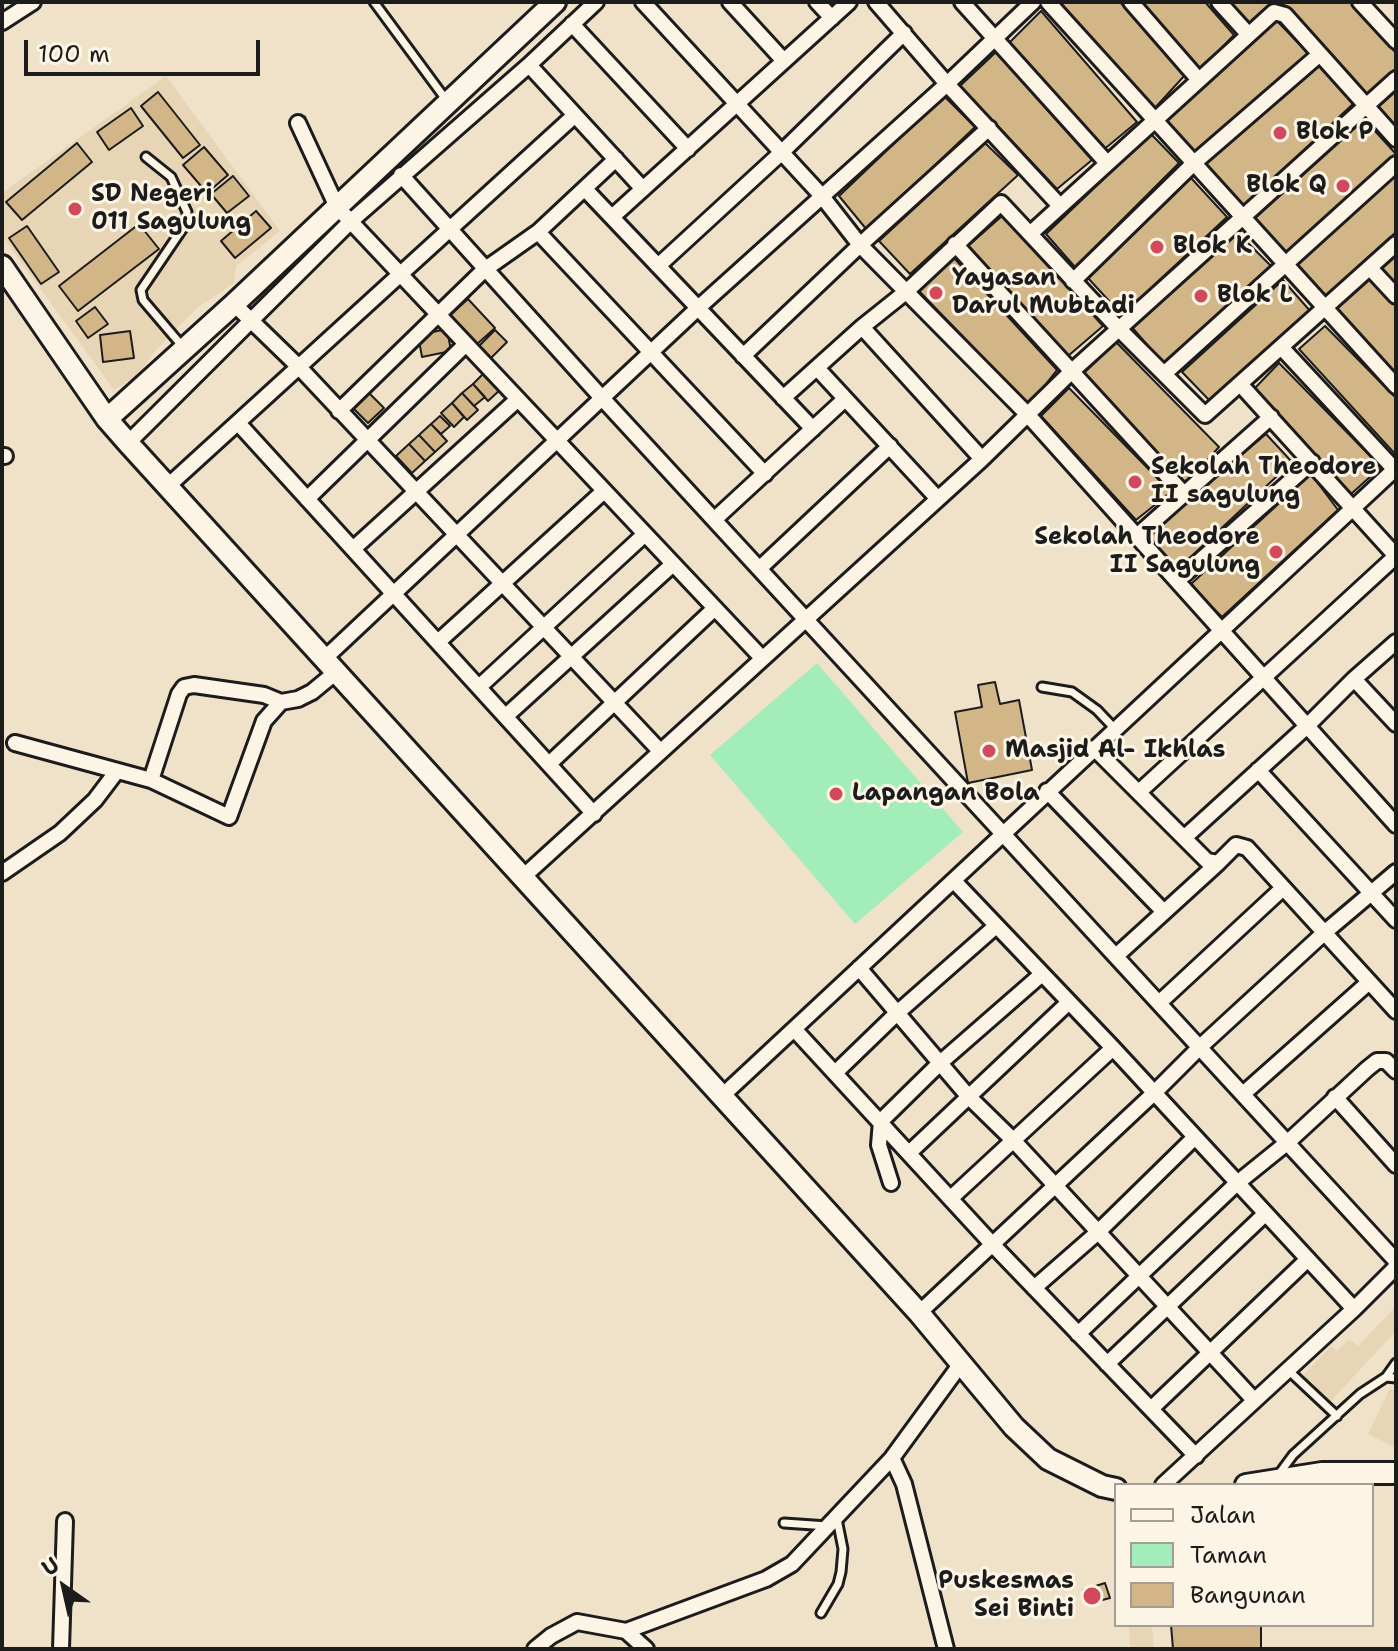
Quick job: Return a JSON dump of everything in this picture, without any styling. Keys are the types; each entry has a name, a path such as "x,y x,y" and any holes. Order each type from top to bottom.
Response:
{"street":[{"path":"2,22 33,2"},
{"path":"128,443 253,320 344,214 448,102 555,2"},
{"path":"107,419 234,304 344,214 401,175 529,65 596,2"},
{"path":"643,2 821,195 860,245 1028,415 1138,535 1396,825"},
{"path":"730,2 784,61"},
{"path":"817,2 832,18"},
{"path":"612,217 849,2"},
{"path":"876,2 1060,206"},
{"path":"962,2 1107,163"},
{"path":"151,780 184,687 194,685 264,695 281,702 312,692 329,666 395,595 457,535 698,308 947,84 1033,2"},
{"path":"1048,2 1396,386"},
{"path":"1131,2 1198,79"},
{"path":"1219,2 1248,34"},
{"path":"1360,2 1396,41"},
{"path":"1031,233 1248,34 1278,11 1285,15 1396,139"},
{"path":"572,24 688,149"},
{"path":"658,266 781,153 904,33"},
{"path":"1073,281 1194,163 1320,54"},
{"path":"529,65 643,189"},
{"path":"523,877 982,459 1118,328 1396,79"},
{"path":"168,486 575,115"},
{"path":"298,123 344,214 762,658"},
{"path":"743,356 989,128"},
{"path":"339,411 437,312 484,270 538,232 616,159"},
{"path":"1164,374 1396,164"},
{"path":"401,175 484,270 1288,1142 1396,1264 1354,1309 1165,1483"},
{"path":"585,189 813,429"},
{"path":"783,398 907,291 1001,203 1205,415 1396,244"},
{"path":"538,232 765,474"},
{"path":"955,244 1184,494"},
{"path":"2,266 107,419 919,1313 1014,1427 1048,1459 1102,1486 1114,1489"},
{"path":"1370,268 1396,296"},
{"path":"234,304 299,367 660,751"},
{"path":"862,327 982,459"},
{"path":"307,499 466,344"},
{"path":"722,1096 1396,470 1281,347"},
{"path":"179,354 193,377"},
{"path":"817,368 938,499"},
{"path":"1139,792 1396,556 1240,384"},
{"path":"353,549 518,399"},
{"path":"715,519 845,399"},
{"path":"1138,535 1271,417"},
{"path":"239,424 594,814"},
{"path":"760,568 890,446"},
{"path":"1178,580 1312,462"},
{"path":"438,642 604,491"},
{"path":"479,687 645,534"},
{"path":"506,716 673,564"},
{"path":"549,764 715,608"},
{"path":"1184,838 1396,642"},
{"path":"1354,679 1396,724"},
{"path":"15,743 151,780 230,817 264,721 281,702"},
{"path":"1094,748 1207,861 1218,863"},
{"path":"1258,770 1396,920"},
{"path":"2,873 60,833 95,800 117,771"},
{"path":"1047,791 1164,912"},
{"path":"1116,956 1236,845 1247,848 1396,1011"},
{"path":"919,1313 1200,1047 1324,933 1396,872"},
{"path":"954,881 1354,1309"},
{"path":"1159,1003 1283,888"},
{"path":"835,1073 896,1014 996,926"},
{"path":"859,968 968,1096 1013,1140 1254,1400"},
{"path":"891,1183 879,1145 881,1121 940,1063 1042,974"},
{"path":"1243,1094 1368,983"},
{"path":"909,1153 1068,1003"},
{"path":"795,1030 993,1245 1196,1456"},
{"path":"951,1198 1113,1048"},
{"path":"1078,1334 1236,1184 1288,1142 1377,1061 1386,1061 1396,1071"},
{"path":"1335,1097 1396,1165"},
{"path":"1034,1288 1097,1233 1194,1138"},
{"path":"1107,1364 1265,1214"},
{"path":"1151,1409 1308,1259"},
{"path":"535,1649 577,1622 626,1631 766,1579 792,1564 892,1458 960,1365"},
{"path":"892,1458 912,1511 946,1649"},
{"path":"1256,1483 1322,1473 1396,1473"},
{"path":"61,1649 65,1521"},
{"path":"626,1631 646,1649"}],"lane":[{"path":"374,2 448,102"},
{"path":"146,157 171,177 187,212 187,222 141,290 143,300 179,354"},
{"path":"1042,687 1072,692 1097,710 1115,729"},
{"path":"1275,1479 1293,1455 1360,1394 1386,1377 1396,1363"},
{"path":"1288,1370 1337,1416"},
{"path":"1386,1377 1396,1378"},
{"path":"784,1523 834,1522 843,1549 841,1572 838,1584 821,1613"}],"shaded area":[{"name":"SD Negeri 011 Sagulung","path":"166,76 280,231 236,266 234,283 197,308 155,351 138,375 114,390 2,236 2,193"},
{"path":"1396,1306 1396,1331 1329,1403 1301,1378 1331,1346 1337,1351 1349,1339 1358,1346"},
{"path":"1390,1388 1396,1391 1396,1448 1368,1434"},
{"path":"1129,1627 1152,1627 1154,1649 1130,1649"}],"green space":[{"name":"Lapangan Bola","path":"817,663 963,832 855,924 710,755"}],"building":[{"path":"1058,2 1120,2 1185,75 1153,110"},
{"path":"1140,2 1205,2 1234,35 1198,72"},
{"path":"1229,2 1281,2 1247,25"},
{"name":"Blok P","path":"1281,2 1350,2 1396,53 1396,68 1367,96"},
{"path":"1041,11 1137,122 1102,151 1009,43"},
{"name":"Blok P","path":"1275,19 1311,56 1195,155 1165,118"},
{"path":"996,52 1092,160 1057,189 960,86"},
{"name":"Blok P","path":"1317,63 1354,103 1241,209 1204,163"},
{"path":"1396,87 1396,131 1374,106"},
{"path":"158,92 200,145 183,158 141,106"},
{"path":"944,96 975,127 867,230 839,196"},
{"path":"131,108 143,126 109,150 97,132"},
{"name":"Blok Q","path":"1364,119 1396,154 1396,232 1326,296 1255,218"},
{"name":"Blok K","path":"1151,134 1179,163 1075,267 1046,234"},
{"path":"77,143 92,162 22,220 6,202"},
{"path":"985,143 1018,175 910,274 879,241"},
{"path":"204,147 228,175 207,193 183,165"},
{"path":"233,176 249,196 227,213 211,194"},
{"name":"Blok K","path":"1191,178 1227,217 1122,315 1088,278"},
{"path":"256,211 271,228 235,258 221,241"},
{"path":"1002,216 1103,326 1068,356 968,246"},
{"path":"139,224 159,249 78,311 59,286"},
{"path":"27,226 59,272 41,284 9,238"},
{"name":"Blok L","path":"1236,231 1272,267 1163,363 1130,325"},
{"path":"1396,253 1396,378 1334,308"},
{"path":"953,257 1057,370 1029,405 918,290"},
{"name":"Blok L","path":"1283,280 1311,312 1210,401 1182,372"},
{"path":"468,299 495,328 476,345 449,316"},
{"path":"95,307 108,324 88,338 76,321"},
{"name":"Blok L","path":"1325,326 1396,398 1396,455 1299,349"},
{"path":"447,329 451,351 422,357 418,335"},
{"path":"495,330 507,342 490,359 478,347"},
{"path":"130,331 134,358 103,362 100,335"},
{"path":"1116,342 1219,447 1186,484 1084,373"},
{"name":"Blok L","path":"1279,363 1381,467 1351,494 1255,388"},
{"path":"485,372 501,389 488,401 473,384"},
{"path":"473,384 485,397 474,406 462,393"},
{"path":"1069,388 1171,492 1136,520 1041,416"},
{"path":"366,390 384,408 368,423 351,406"},
{"path":"462,393 478,410 467,420 452,403"},
{"path":"452,403 464,417 454,427 441,413"},
{"path":"440,416 450,426 441,434 431,424"},
{"path":"431,424 447,441 435,452 419,435"},
{"path":"1266,434 1292,462 1178,569 1146,534"},
{"path":"419,435 435,452 425,461 409,444"},
{"path":"409,444 425,461 412,473 396,456"},
{"path":"1311,474 1338,510 1222,617 1190,585"},
{"path":"995,682 1000,704 1019,700 1032,770 968,783 955,712 982,707 978,685"},
{"name":"Puskesmas Sei Binti","path":"1105,1583 1110,1598 1087,1604 1083,1590"},
{"path":"1171,1627 1261,1627 1261,1649 1173,1649"}],"place":[{"name":"Blok P","path":"1280,133"},
{"name":"Blok Q","path":"1343,186"},
{"name":"SD Negeri 011 Sagulung","path":"75,209"},
{"name":"Blok K","path":"1157,247"},
{"name":"Yayasan Darul Mubtadi","path":"936,293"},
{"name":"Blok L","path":"1201,296"},
{"name":"Sekolah Theodore II sagulung","path":"1135,482"},
{"name":"Sekolah Theodore II Sagulung","path":"1276,552"},
{"name":"Masjid Al- Ikhlas","path":"989,751"},
{"name":"Lapangan Bola","path":"836,794"},
{"name":"Puskesmas Sei Binti","path":"1092,1596"}]}
